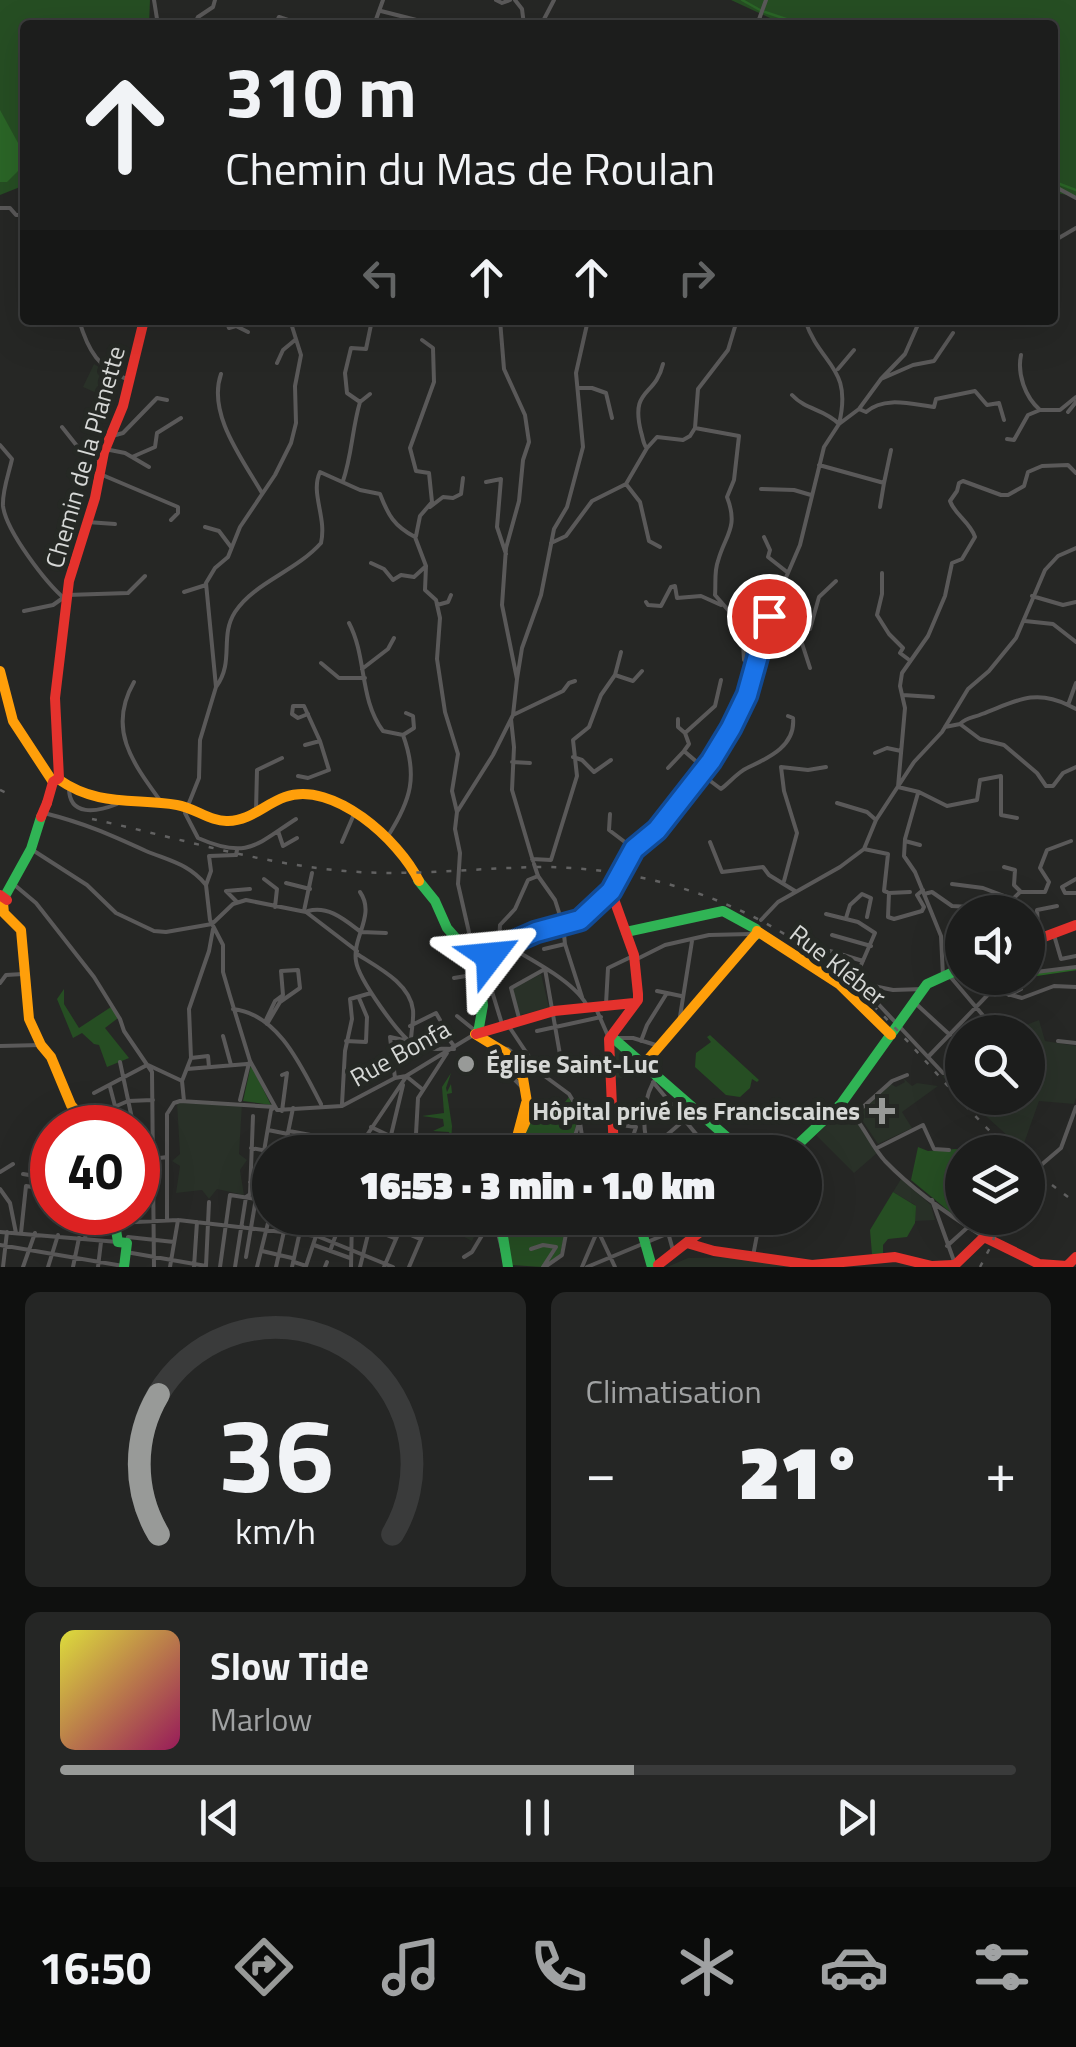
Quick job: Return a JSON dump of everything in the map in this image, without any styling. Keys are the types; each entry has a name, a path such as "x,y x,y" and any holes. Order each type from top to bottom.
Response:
{"street":[{"path":"196,20 213,7 215,0"},
{"path":"377,20 383,0"},
{"path":"496,0 513,0"},
{"path":"381,12 415,20"},
{"path":"81,325 100,365 130,380"},
{"name":"Chemin de la Planette","path":"2,899 32,849 56,781 55,698 65,598 143,325"},
{"path":"228,325 248,332"},
{"path":"216,688 206,585 215,568 228,556 275,475 295,430 295,386 301,355 292,325"},
{"path":"360,402 347,393 345,373 351,348 369,345 371,325"},
{"path":"500,325 504,369 528,427 519,501 506,554 502,605 517,679"},
{"path":"587,325 578,358 582,447 567,507 554,529 541,595 522,648 512,717 512,790 538,876 555,900 564,925 565,944 592,1002 613,1038 645,1063 698,1135"},
{"path":"551,543 566,536 592,501 626,484 657,437 686,439 695,428 698,389 728,350 736,325"},
{"path":"808,325 824,356 837,370 844,398 839,424"},
{"path":"454,978 484,968 506,945 590,913 611,891 634,849 657,830 703,771 747,695 769,616 800,544 824,447 839,424 859,408 905,354 918,325"},
{"path":"881,378 934,361 953,334"},
{"path":"277,364 283,350 296,339"},
{"path":"422,340 433,348 436,364 434,382 410,448 416,471 428,473 430,507"},
{"path":"837,370 854,350"},
{"path":"1022,355 1020,372 1028,398 1040,410"},
{"path":"647,448 641,443 636,411 659,377 663,364"},
{"path":"221,374 217,394 226,428 262,493"},
{"path":"578,388 606,393 612,418"},
{"path":"859,408 866,412 877,403 893,402 934,407 936,399 974,391 987,405 999,403 1004,420"},
{"path":"343,482 360,402 370,394"},
{"path":"792,395 810,408 826,410 839,424"},
{"path":"110,436 123,433 156,398 167,400"},
{"path":"1007,439 1014,440 1028,415 1040,410 1060,410 1076,400"},
{"path":"1068,412 1076,400"},
{"path":"132,457 155,447 157,433 181,418"},
{"path":"62,427 81,451 102,461"},
{"path":"695,428 739,436 734,480 726,497 731,508 729,539 716,568 715,595 742,626 744,660 755,668"},
{"path":"0,445 12,459 2,504 42,579 65,598"},
{"path":"105,448 149,467"},
{"path":"880,507 892,450"},
{"path":"819,464 884,484"},
{"path":"898,788 905,708 902,673 928,636 945,596 952,563 962,558 975,536 952,506 958,483 963,481 1008,495 1024,486 1028,472 1042,466 1068,465 1076,472"},
{"path":"237,851 198,838 185,817 199,778 200,740 216,688 227,670 228,628 238,608 258,588 291,570 321,542 323,516 317,478 322,472 360,490 380,494 389,517 415,537"},
{"path":"100,474 178,507 178,514 171,520"},
{"path":"463,478 461,494 443,497 420,516 415,537 426,566 426,590 437,605 440,618 438,659 445,712 457,745 458,765 452,791 460,854 458,884 470,941 467,950"},
{"path":"486,482 500,480 497,528 506,554"},
{"path":"626,484 640,502 648,541 660,548"},
{"path":"761,489 811,495"},
{"path":"87,522 115,524"},
{"path":"205,527 219,532 231,546"},
{"path":"764,536 770,550 768,556 788,572"},
{"path":"645,1063 773,906 864,849 876,820 922,750 945,728 958,702 1016,638 1032,596 1054,559 1076,548"},
{"path":"371,563 384,568 393,580 401,575 414,577 426,566"},
{"path":"882,573 878,615 903,648 900,653 909,660"},
{"path":"24,611 53,605 65,598 128,593 145,576"},
{"path":"766,632 778,641 787,632 810,629 818,596 836,582"},
{"path":"184,592 206,585"},
{"path":"646,602 661,606 675,586 677,598 701,596 726,606"},
{"path":"437,605 448,602 451,596"},
{"path":"1032,596 1063,605 1076,602"},
{"path":"1025,621 1054,624 1076,642"},
{"path":"349,623 356,637 370,709 380,728 403,735 414,728 413,716 406,712"},
{"path":"798,631 810,668"},
{"path":"362,669 388,649 394,638"},
{"path":"533,861 551,860 577,776 573,740 590,727 601,695 615,675 620,652"},
{"path":"320,663 339,678 365,678"},
{"path":"615,675 633,681 642,671"},
{"path":"0,672 13,721 56,781 69,788 118,801 188,809 223,822 242,820 284,797 308,792 354,812 388,836 433,897 447,928 484,968 504,1023 530,1058"},
{"path":"685,733 715,706 720,680"},
{"path":"134,682 120,714 123,739 162,805"},
{"path":"456,812 512,717 575,682"},
{"path":"1068,705 1076,683"},
{"path":"902,694 933,697"},
{"path":"945,728 1011,700 1047,696 1076,709"},
{"path":"298,776 308,778 328,770 308,714"},
{"path":"684,751 721,789 747,768 781,750 794,727 793,718 788,716"},
{"path":"668,768 689,740 678,727 678,720"},
{"path":"960,724 980,740 1004,745 1037,773 1046,786 1053,786 1063,773 1076,767"},
{"path":"388,836 403,810 412,777 403,735"},
{"path":"305,745 320,741"},
{"path":"875,753 887,748 901,751"},
{"path":"573,757 594,772 611,760"},
{"path":"256,813 257,770 282,758"},
{"path":"512,762 530,764"},
{"path":"784,881 797,833 781,767 826,768"},
{"path":"898,788 955,806 977,800 980,780 1001,776 1002,815 1017,818"},
{"path":"308,778 308,792"},
{"path":"69,788 69,798 77,808 94,812 118,801"},
{"path":"808,1135 840,1104 923,989 945,975 940,936 924,892 904,856 918,792"},
{"path":"837,802 867,812 876,820"},
{"path":"44,810 190,868 206,886 212,924 209,951 189,1009 190,1058 182,1081 184,1100"},
{"path":"342,842 354,812"},
{"path":"610,814 610,832 634,849"},
{"path":"206,886 211,876 209,856 223,858 260,844 296,819"},
{"path":"278,829 283,846 296,838"},
{"path":"905,840 920,845"},
{"path":"1004,867 1015,870 1014,885 1020,892 1042,894 1048,882 1040,868 1047,850 1071,841"},
{"path":"710,842 722,872 763,867 795,891"},
{"path":"32,849 87,885 116,913 154,931 212,924 237,902 246,900 324,911 346,919 361,932 386,932"},
{"path":"864,849 888,854 884,891 910,892"},
{"path":"305,911 312,873"},
{"path":"538,876 528,880 516,909 500,925 499,941 592,1002"},
{"path":"264,879 276,889 275,907"},
{"path":"1076,879 1062,888 1065,893 1076,893"},
{"path":"11,882 36,903 94,978 150,1068 153,1105"},
{"path":"286,884 310,888"},
{"path":"952,884 1004,895"},
{"path":"237,902 226,891 250,888"},
{"path":"611,891 634,958 638,994 613,1038 613,1135"},
{"path":"360,892 366,901 365,922 355,960 371,992 410,1041 419,1047 454,1048"},
{"path":"889,893 888,917 894,919 922,911 923,905 916,895 924,892 932,892 945,901"},
{"path":"1017,895 1020,892"},
{"path":"846,918 850,906 862,894 871,898 866,918"},
{"path":"2,899 4,913 21,930 29,1018 72,1105"},
{"path":"1045,908 1057,906"},
{"path":"305,911 385,972 409,996 413,1010 410,1041"},
{"name":"Rue Kléber","path":"626,932 723,911 756,928 839,984 895,1029"},
{"path":"826,914 846,918 874,933 855,979"},
{"path":"212,924 223,944 223,972 250,1062 275,1107"},
{"path":"592,1002 608,968 657,946 756,928"},
{"path":"1045,936 1073,928"},
{"path":"832,934 871,946"},
{"path":"1054,934 1061,959 1076,956"},
{"path":"679,1024 692,941"},
{"path":"544,949 565,944"},
{"path":"830,951 863,962"},
{"path":"1045,970 1076,966"},
{"path":"477,1033 484,968"},
{"path":"544,969 562,1066"},
{"path":"519,1018 511,988 544,969"},
{"path":"298,970 300,988 280,1002 266,1023 275,1001 283,995 281,971 298,970"},
{"path":"0,983 6,975 23,974"},
{"path":"855,979 893,990 923,989"},
{"path":"855,979 895,1029 943,1073"},
{"path":"1045,989 1076,987"},
{"path":"657,991 682,996"},
{"path":"342,1106 346,1040 352,1018 350,999 371,992"},
{"path":"641,1040 667,993"},
{"path":"964,995 982,1015"},
{"path":"969,1015 988,995"},
{"path":"1010,995 1030,995"},
{"path":"346,1040 366,1042 367,1016 358,998"},
{"name":"Rue Bonfa","path":"282,1110 342,1106 406,1076 477,1033 519,1018 592,1002 635,1003"},
{"path":"914,1002 945,1030"},
{"path":"233,1009 247,1010 266,1023 298,1061 322,1106"},
{"path":"410,1026 436,1013 440,1020"},
{"path":"457,1016 499,1048 520,1070 526,1096 517,1135"},
{"path":"536,1031 602,1017"},
{"path":"442,1030 454,1048"},
{"path":"223,1036 231,1065"},
{"path":"613,1038 620,1036 659,1046"},
{"path":"395,1078 390,1037 410,1041"},
{"path":"928,1057 945,1040"},
{"path":"429,1042 432,1049"},
{"path":"1058,1042 1076,1044"},
{"path":"0,1046 41,1045"},
{"path":"499,1048 508,1049 565,1091 581,1120 582,1135"},
{"path":"415,1135 416,1107 422,1089 447,1053"},
{"path":"190,1058 208,1056 209,1067"},
{"path":"120,1062 129,1105"},
{"path":"188,1068 250,1062"},
{"path":"211,1102 243,1100 250,1062"},
{"path":"94,1093 150,1068 182,1081"},
{"path":"485,1072 512,1078 526,1096 554,1114"},
{"path":"167,1219 167,1114 174,1103 184,1100 282,1110 287,1073 282,1075"},
{"path":"406,1076 422,1089"},
{"path":"367,1135 406,1076"},
{"path":"390,1135 406,1076"},
{"path":"854,1115 892,1081 907,1076"},
{"path":"655,1079 724,1135"},
{"path":"646,1135 647,1102 655,1079"},
{"path":"109,1085 115,1105"},
{"path":"118,1105 153,1100"},
{"path":"840,1104 854,1115 889,1165 945,1210"},
{"path":"267,1135 271,1110 275,1107"},
{"path":"287,1135 296,1107"},
{"path":"1045,1162 1057,1153 1076,1108"},
{"path":"668,1135 696,1110"},
{"path":"235,1267 246,1197 250,1194 253,1116"},
{"path":"576,1135 581,1120"},
{"path":"613,1124 645,1130"},
{"path":"877,1148 923,1124 934,1149 945,1150"},
{"path":"372,1127 388,1135"},
{"path":"634,1135 636,1128"},
{"path":"268,1130 309,1135"},
{"path":"160,1159 167,1157"},
{"path":"0,1172 14,1164"},
{"path":"23,1174 30,1175"},
{"path":"18,1233 26,1186 30,1186"},
{"path":"0,1189 10,1204 18,1233"},
{"path":"220,1267 230,1195 252,1198"},
{"path":"932,1200 954,1263"},
{"path":"48,1267 58,1235 101,1240 170,1264 206,1266 208,1202"},
{"path":"160,1220 252,1228 246,1257"},
{"path":"170,1264 178,1220"},
{"path":"194,1265 197,1222"},
{"path":"464,1256 472,1252 490,1222 496,1226 507,1263"},
{"path":"0,1232 30,1232"},
{"path":"4,1267 3,1245 8,1232"},
{"path":"23,1267 34,1235"},
{"path":"74,1267 83,1235"},
{"path":"3,1245 124,1266 120,1235"},
{"path":"154,1235 154,1267"},
{"path":"257,1267 266,1235"},
{"path":"276,1267 283,1235"},
{"path":"292,1263 299,1235"},
{"path":"311,1235 394,1267"},
{"path":"330,1251 336,1235"},
{"path":"350,1263 351,1235"},
{"path":"360,1267 368,1235"},
{"path":"386,1235 395,1239"},
{"path":"385,1265 397,1235"},
{"path":"410,1235 420,1240"},
{"path":"409,1267 422,1235"},
{"path":"503,1235 507,1263"},
{"path":"544,1267 562,1255 566,1235"},
{"path":"585,1267 597,1235"},
{"path":"600,1235 615,1267"},
{"path":"643,1235 657,1267 694,1235"},
{"path":"585,1267 664,1235"},
{"path":"668,1235 672,1255"},
{"path":"753,1256 756,1235"},
{"path":"947,1246 959,1235"},
{"path":"981,1235 1039,1264 1074,1263"},
{"path":"262,1251 306,1266 317,1236"},
{"path":"124,1246 128,1237 174,1242"},
{"path":"686,1243 812,1265 894,1256 932,1266 954,1263 984,1237"},
{"path":"98,1264 101,1240"},
{"path":"207,1244 222,1246"},
{"path":"314,1245 350,1263"},
{"path":"531,1248 556,1247 544,1267"}],"shaded area":[{"path":"0,0 150,0 149,20 20,20 20,187 0,195"},
{"path":"731,0 1076,0 1076,197 1058,193 1058,20 774,20"},
{"path":"0,110 20,147 20,166 7,182 0,182"},
{"path":"94,364 115,377 108,398 83,387"},
{"path":"541,974 549,1008 520,1015 512,989"},
{"path":"64,989 64,1004 79,1028 111,1007 118,1018 105,1028 129,1058 107,1067 99,1045 82,1033 73,1038 57,999"},
{"path":"710,1035 759,1080 752,1079 750,1088 740,1097 726,1095 695,1067 696,1053 711,1042 707,1037"},
{"path":"1045,1041 1076,1046 1074,1104 1045,1102"},
{"path":"617,1043 633,1057 622,1078 611,1077 611,1047"},
{"path":"251,1065 271,1105 243,1101"},
{"path":"451,1073 446,1088 447,1092 451,1084 452,1093 447,1094 452,1135 433,1131 444,1126 443,1119 422,1116 444,1113 442,1087"},
{"name":"Hôpital privé les Franciscaines","path":"903,1078 912,1086 938,1086 902,1112 912,1128 878,1144 858,1114 891,1084 896,1087 905,1082"},
{"path":"569,1097 578,1118 574,1135 520,1135 530,1099 557,1112"},
{"path":"177,1103 242,1104 239,1154 247,1160 240,1170 244,1195 217,1189 209,1199 202,1190 176,1193 180,1166 172,1161 180,1154"},
{"path":"843,1109 860,1123 877,1153 854,1173 822,1141 822,1135 816,1135"},
{"path":"985,1115 1034,1115 1027,1135 1007,1135"},
{"path":"918,1147 945,1150 945,1208 911,1180"},
{"path":"901,1179 931,1205 935,1220 915,1221 915,1205 893,1192"},
{"path":"893,1192 916,1206 915,1223 907,1237 888,1239 883,1254 872,1254 870,1230"},
{"path":"504,1235 564,1235 560,1255 542,1267 508,1262"},
{"path":"748,1257 812,1267 667,1267 688,1258"}],"waterway":[{"path":"742,0 760,10"},
{"path":"765,12 789,20"},
{"path":"1058,183 1076,190"},
{"path":"1045,974 1076,969"}],"railway":[{"path":"0,790 11,795"},
{"path":"92,819 313,867 396,873 524,867 582,869 646,879 707,897 766,923 825,962 881,1013 994,1135"},
{"path":"1045,1180 1076,1203"},
{"path":"980,1267 995,1235"}],"traffic: fast":[{"path":"5,896 31,849 41,817"},
{"path":"418,880 435,901 447,928 477,962 483,1005 478,1033"},
{"path":"626,932 723,911 756,929 756,935"},
{"path":"808,1135 841,1104 927,984 945,976"},
{"path":"612,1037 724,1135"},
{"path":"117,1235 118,1242 127,1243 124,1267"},
{"path":"503,1235 508,1267"},
{"path":"643,1235 652,1267"}],"traffic: slow":[{"path":"0,671 13,721 53,782"},
{"path":"58,779 102,798 177,805 222,821 243,818 285,797 323,797 343,805 380,832 419,881"},
{"path":"3,903 4,913 21,930 29,1019 51,1057 71,1105"},
{"path":"757,931 839,984 891,1035"},
{"path":"645,1063 755,935"},
{"path":"475,1034 506,1053 523,1078 529,1114 520,1135"},
{"path":"518,1135 526,1103"}],"traffic: jam":[{"path":"47,803 53,782 59,778 55,698 69,581 95,498 104,452 123,406 143,325"},
{"path":"41,817 47,803"},
{"path":"479,966 506,945 580,920 611,891 634,955 638,994 638,1000 609,1039 613,1135"},
{"path":"0,895 7,900"},
{"path":"1045,937 1076,925"},
{"path":"476,1034 554,1011 634,1003"},
{"path":"658,1265 696,1235"},
{"path":"957,1263 984,1237 1039,1264 1067,1266 1076,1257"},
{"path":"687,1243 714,1251 812,1265 895,1257 932,1266 953,1265"}],"place":[{"name":"Église Saint-Luc","path":"466,1064"},
{"name":"Hôpital privé les Franciscaines","path":"882,1111"}],"route":[{"path":"490,956 536,932 580,920 611,891 634,849 657,830 711,761 731,728 747,695 769,616"}]}
